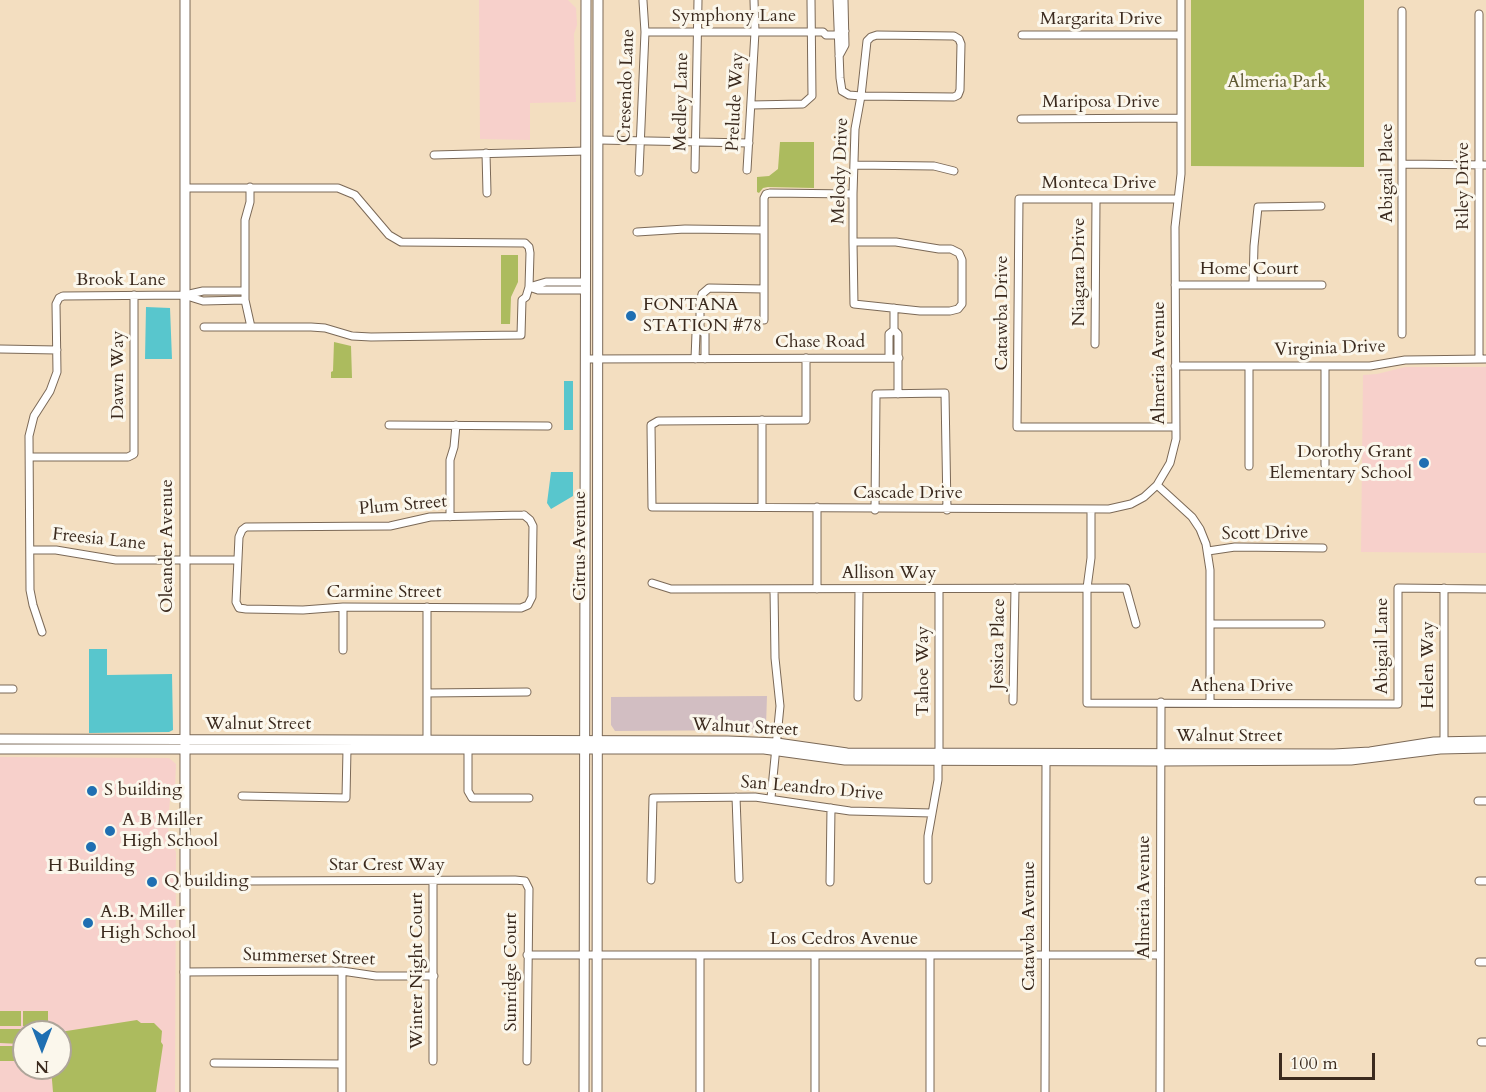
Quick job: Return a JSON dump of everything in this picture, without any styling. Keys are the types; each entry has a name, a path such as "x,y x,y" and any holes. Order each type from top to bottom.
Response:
{"street":[{"name":"Oleander Avenue","path":"185,0 185,1092"},
{"name":"Citrus Avenue","path":"584,1092 586,0"},
{"name":"Citrus Avenue","path":"597,1092 598,0"},
{"name":"Medley Lane","path":"695,169 698,0"},
{"name":"Prelude Way","path":"747,170 755,32 754,0"},
{"path":"751,105 803,104 812,96 811,0"},
{"path":"837,0 840,31 845,45 839,57 842,91 849,95 861,96"},
{"path":"840,31 844,0"},
{"name":"Almeria Avenue","path":"1157,485 1173,455 1176,427 1175,227 1181,174 1181,0"},
{"name":"Cresendo Lane","path":"639,172 645,32 643,1"},
{"name":"Abigail Place","path":"1402,11 1402,334"},
{"name":"Riley Drive","path":"1479,14 1483,165 1483,359"},
{"name":"Symphony Lane","path":"645,32 823,32 826,28 840,31"},
{"name":"Melody Drive","path":"861,96 954,97 958,95 961,44 959,39 954,36 877,35 870,36 867,41 855,129 854,304 894,308"},
{"name":"Margarita Drive","path":"1022,35 1181,35"},
{"name":"Mariposa Drive","path":"1021,118 1181,118"},
{"path":"599,140 749,143"},
{"path":"434,155 586,151"},
{"path":"486,153 487,193"},
{"path":"1403,164 1483,165"},
{"path":"854,165 934,166 954,171"},
{"path":"250,187 250,202 245,220 245,300 251,327"},
{"path":"185,188 338,188 346,190 361,201 389,235 401,242 525,243 530,253 529,287 526,297 522,300 521,335 371,337 352,336 318,327 204,327"},
{"path":"764,320 764,198 766,194 853,194"},
{"name":"Monteca Drive","path":"1019,199 1178,200"},
{"name":"Catawba Drive","path":"1019,199 1017,427 1176,427"},
{"name":"Niagara Drive","path":"1095,344 1096,199"},
{"path":"1253,284 1258,207 1321,206"},
{"path":"637,232 685,229 764,230"},
{"path":"853,242 896,242 951,249 959,253 962,260 962,304 958,309 920,311 894,308 894,330 898,334 898,394"},
{"path":"529,287 546,282 586,286"},
{"name":"Home Court","path":"1175,285 1322,285"},
{"path":"695,359 702,294 709,288 764,289"},
{"path":"185,295 216,291 245,291"},
{"path":"216,291 216,300"},
{"name":"Dawn Way","path":"30,457 128,457 134,454 134,295"},
{"path":"185,295 203,301 245,300"},
{"name":"Brook Lane","path":"57,350 56,304 63,296 185,295"},
{"path":"700,328 705,333 705,359"},
{"path":"889,358 889,334 894,330"},
{"path":"0,349 57,350 57,372 54,381 34,416 31,426 30,550 33,605 42,632"},
{"path":"762,507 762,420 806,420 806,358"},
{"name":"Chase Road","path":"586,359 898,358"},
{"name":"Virginia Drive","path":"1175,366 1370,366 1405,360 1483,359"},
{"path":"1249,366 1249,466"},
{"path":"1325,367 1325,465"},
{"path":"875,510 876,394 945,393 946,510"},
{"name":"Cascade Drive","path":"762,420 658,421 651,425 652,507 1091,510 1126,506 1144,497 1157,485"},
{"path":"389,425 548,426"},
{"path":"450,517 450,460 456,425"},
{"path":"1157,485 1192,517 1204,536 1208,551 1210,702"},
{"path":"817,507 817,589"},
{"path":"1087,588 1091,558 1091,510"},
{"name":"Plum Street","path":"237,560 239,537 242,530 252,526 390,526 430,517 524,516 533,526 532,597 528,605"},
{"name":"Scott Drive","path":"1208,551 1235,548 1323,548"},
{"name":"Freesia Lane","path":"30,550 64,551 116,560 237,560"},
{"name":"Carmine Street","path":"237,560 236,603 239,608 303,610 342,607 521,608 528,605"},
{"name":"Allison Way","path":"652,584 671,589 1126,588 1136,624"},
{"name":"Jessica Place","path":"1013,701 1014,588"},
{"name":"Athena Drive","path":"1087,588 1087,703 1398,704"},
{"name":"Abigail Lane","path":"1398,704 1398,588 1444,588"},
{"path":"1444,588 1486,589"},
{"name":"Helen Way","path":"1444,588 1444,741"},
{"path":"771,798 780,706 775,658 774,589"},
{"path":"858,697 859,590"},
{"name":"Tahoe Way","path":"928,880 928,836 938,780 939,757 939,590"},
{"path":"342,607 342,650"},
{"path":"427,741 428,607"},
{"path":"1210,624 1321,624"},
{"path":"0,689 13,689"},
{"path":"427,693 528,692"},
{"name":"Almeria Avenue","path":"1160,1092 1161,702"},
{"name":"Walnut Street","path":"0,740 347,749 468,749 585,745"},
{"name":"Walnut Street","path":"0,749 427,741 777,746 847,753 1046,760 1353,754 1444,741 1486,741"},
{"name":"Walnut Street","path":"939,757 1351,760 1440,749 1486,748"},
{"path":"242,796 346,798 347,749"},
{"path":"468,749 468,791 472,798 529,798"},
{"name":"Catawba Avenue","path":"1045,1092 1046,760"},
{"path":"735,797 739,879"},
{"name":"San Leandro Drive","path":"651,880 652,798 771,798 850,811 932,813"},
{"path":"830,882 831,808"},
{"name":"Star Crest Way","path":"246,881 515,880 527,883"},
{"name":"Winter Night Court","path":"433,1061 434,882"},
{"name":"Sunridge Court","path":"527,883 529,889 527,1061"},
{"name":"Los Cedros Avenue","path":"527,955 1160,955"},
{"path":"700,956 700,1092"},
{"path":"815,956 815,1092"},
{"path":"930,956 930,1092"},
{"path":"342,971 342,1092"},
{"name":"Summerset Street","path":"184,972 342,971 376,976 434,976"},
{"path":"214,1063 342,1064"}],"shaded area":[{"path":"479,0 568,0 576,8 577,25 574,34 576,102 530,103 530,140 480,139"},
{"name":"Dorothy Grant Elementary School","path":"1405,367 1486,367 1486,553 1361,552 1363,375"},
{"path":"767,696 766,726 761,730 615,731 611,725 611,697"},
{"name":"A.B. Miller High School","path":"0,757 169,758 176,764 175,786 170,799 168,824 169,840 176,852 175,1092 0,1092"}],"green space":[{"name":"Almeria Park","path":"1191,0 1364,0 1364,167 1191,166"},
{"path":"780,142 814,142 814,188 768,187 757,192 757,177 769,176 778,169"},
{"path":"501,255 518,255 518,282 511,297 510,324 501,324"},
{"path":"334,342 351,346 352,378 331,378"},
{"path":"0,1011 21,1011 21,1020 12,1020 12,1026 0,1026"},
{"path":"23,1011 48,1011 48,1020 23,1020"},
{"path":"137,1020 141,1023 154,1023 162,1031 163,1045 156,1092 53,1092 52,1080 72,1080 72,1030"},
{"path":"0,1029 12,1029 12,1044 0,1043"},
{"path":"0,1046 12,1046 12,1061 0,1061"}],"water":[{"path":"146,307 170,308 172,359 145,359"},
{"path":"564,381 573,381 573,430 564,430"},
{"path":"551,472 573,472 573,496 551,509 547,503"},
{"path":"89,649 107,649 107,675 172,674 173,730 169,732 89,733"}],"place":[{"name":"FONTANA STATION #78","path":"631,316"},
{"name":"Dorothy Grant Elementary School","path":"1424,463"},
{"name":"S building","path":"92,791"},
{"name":"A B Miller High School","path":"110,831"},
{"name":"H Building","path":"91,847"},
{"name":"Q building","path":"152,882"},
{"name":"A.B. Miller High School","path":"88,923"}]}
